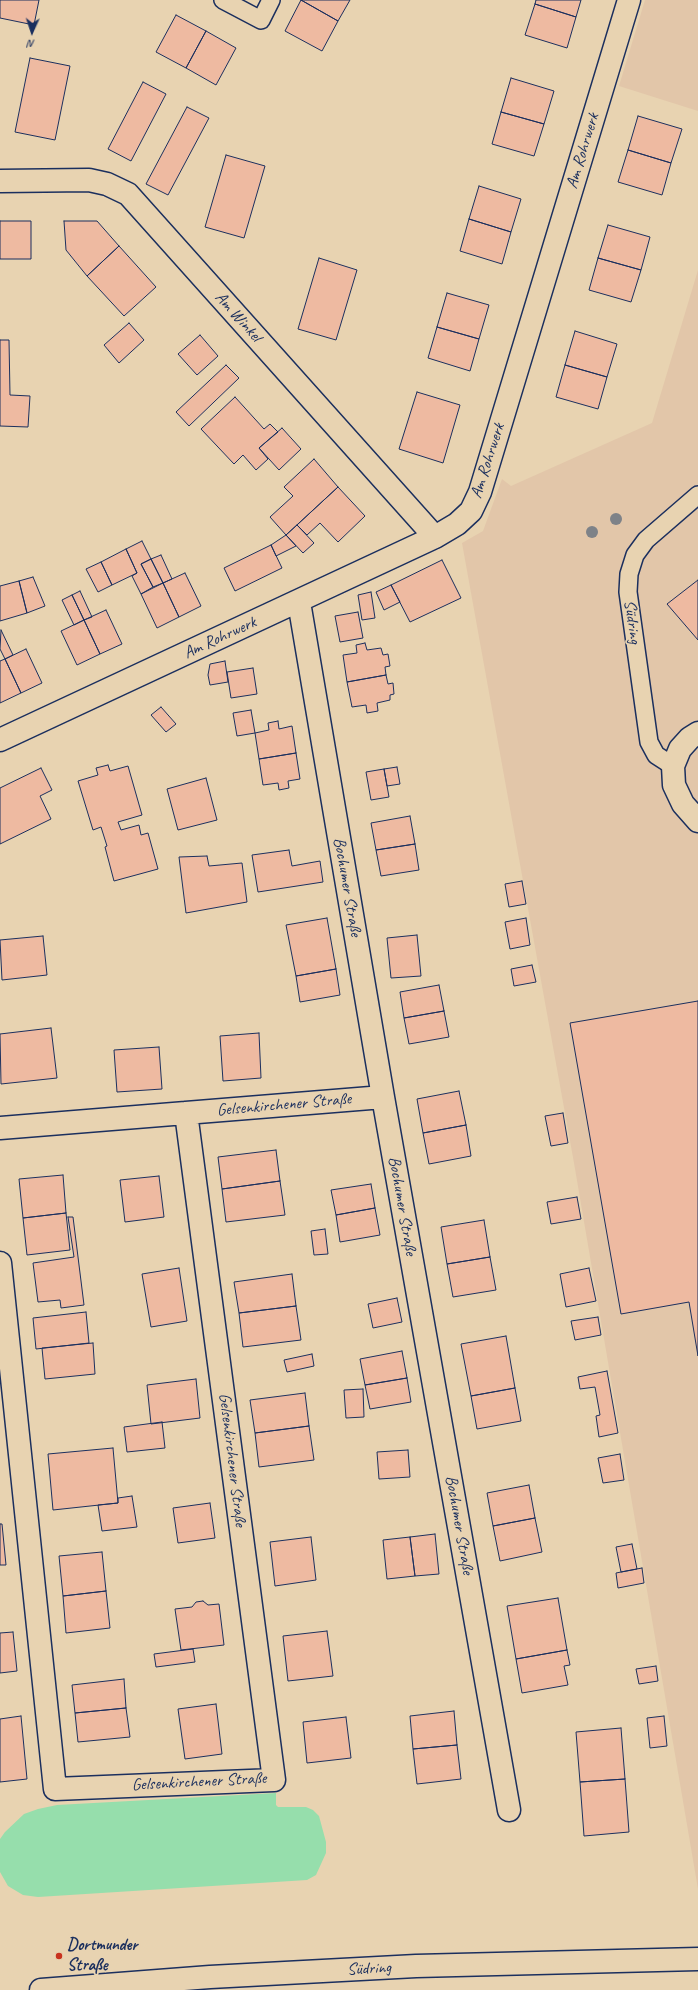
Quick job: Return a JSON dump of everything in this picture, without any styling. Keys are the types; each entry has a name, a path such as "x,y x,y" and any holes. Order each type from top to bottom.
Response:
{"street":[{"name":"Am Rohrwerk","path":"0,740 299,602 435,537 457,524 471,511 480,492 629,0"},
{"name":"Am Winkel","path":"0,181 89,180 108,184 128,194 435,537"},
{"name":"Bochumer Straße","path":"299,602 383,1096 509,1810"},
{"path":"698,733 690,738 680,749 673,766 674,785 683,804 698,821"},
{"name":"Gelsenkirchener Straße","path":"0,1128 383,1096"},
{"name":"Gelsenkirchener Straße","path":"0,1263 55,1789 274,1780 186,1113"},
{"name":"Südring","path":"41,1990 416,1966 698,1959"}],"lane":[{"path":"223,0 261,20 271,0"},
{"name":"Südring","path":"673,766 656,755 649,742 628,592 629,574 635,555 646,540 698,495"}],"shaded area":[{"path":"645,0 698,0 698,111 619,86"},
{"path":"698,270 698,1889 574,1163 462,543 483,531 502,479 511,486 652,423"}],"green space":[{"path":"276,1793 276,1805 278,1807 306,1807 313,1810 319,1816 326,1842 326,1853 316,1875 307,1880 38,1897 23,1895 8,1886 0,1872 0,1839 5,1832 24,1814 38,1809 57,1805"}],"building":[{"path":"0,0 39,0 34,25 0,18"},
{"path":"301,0 350,0 338,21"},
{"path":"301,0 338,21 322,51 285,31"},
{"path":"536,0 581,0 576,17 535,4"},
{"path":"535,4 576,17 567,48 525,35"},
{"path":"176,15 206,31 186,68 156,52"},
{"path":"206,31 236,48 216,85 186,68"},
{"path":"30,58 70,66 55,140 15,132"},
{"path":"511,78 554,91 544,124 501,112"},
{"path":"143,82 166,94 131,161 108,149"},
{"path":"187,107 209,118 168,195 146,184"},
{"path":"501,112 544,124 534,156 492,144"},
{"path":"638,116 682,129 671,163 628,150"},
{"path":"628,150 671,163 662,195 618,182"},
{"path":"226,155 265,166 244,238 205,227"},
{"path":"479,186 521,199 511,232 469,219"},
{"path":"469,219 511,232 502,264 460,251"},
{"path":"0,221 31,221 31,259 0,259"},
{"path":"64,221 97,221 119,246 87,276 66,250"},
{"path":"608,225 650,237 641,270 598,258"},
{"path":"119,246 156,287 124,316 87,276"},
{"path":"319,258 357,270 336,340 298,329"},
{"path":"598,258 641,270 631,302 589,290"},
{"path":"447,293 489,305 479,339 437,327"},
{"path":"129,323 144,340 119,363 104,345"},
{"path":"437,327 479,339 470,371 428,358"},
{"path":"575,331 617,344 607,377 565,365"},
{"path":"200,335 218,356 197,375 178,354"},
{"path":"0,340 9,340 10,395 30,396 28,427 0,426"},
{"path":"226,365 239,378 189,426 176,412"},
{"path":"565,365 607,377 598,409 556,397"},
{"path":"417,392 460,405 443,463 399,449"},
{"path":"235,397 264,429 270,424 278,432 259,448 268,459 256,470 243,455 234,464 201,429"},
{"path":"282,428 301,449 279,470 259,448"},
{"path":"314,459 338,487 286,535 270,517 293,496 284,487"},
{"path":"338,487 365,516 338,542 320,523 307,535 297,525"},
{"path":"297,525 314,543 303,553 286,535"},
{"path":"286,535 296,546 276,556 271,545"},
{"path":"142,541 151,559 141,564 153,587 141,594 132,576 137,573 126,549"},
{"path":"271,545 282,568 235,591 224,568"},
{"path":"126,549 137,573 112,585 101,562"},
{"path":"161,555 172,579 163,583 151,559"},
{"path":"151,559 163,583 153,587 141,564"},
{"path":"442,560 461,598 410,622 391,585"},
{"path":"101,562 112,585 98,592 86,569"},
{"path":"185,573 201,606 179,617 163,583"},
{"path":"33,577 45,606 27,613 19,581"},
{"path":"698,580 698,640 667,604"},
{"path":"19,581 27,613 0,621 0,586"},
{"path":"163,583 179,617 157,628 141,594"},
{"path":"391,585 400,602 384,610 376,592"},
{"path":"80,591 92,617 84,620 72,595"},
{"path":"371,592 375,618 362,620 358,595"},
{"path":"72,595 84,620 74,625 62,600"},
{"path":"106,610 122,644 100,654 84,620"},
{"path":"358,612 363,638 340,642 335,616"},
{"path":"84,620 100,654 77,665 61,631"},
{"path":"1,630 13,655 5,659 0,649"},
{"path":"365,643 367,650 381,648 383,655 388,654 390,666 385,667 386,675 347,682 343,655 357,653 356,645"},
{"path":"26,649 42,683 21,693 5,659"},
{"path":"5,659 21,693 0,703 0,661"},
{"path":"225,661 228,682 210,685 208,675 210,664"},
{"path":"253,668 257,694 231,698 227,672"},
{"path":"386,675 388,684 393,683 394,694 390,695 390,700 377,703 378,711 367,713 366,705 352,707 347,682"},
{"path":"161,707 176,724 166,732 151,715"},
{"path":"251,710 255,733 237,736 233,713"},
{"path":"278,721 279,729 292,726 296,753 259,759 255,733 269,730 268,723"},
{"path":"296,753 300,779 288,781 289,788 279,790 278,783 263,785 259,759"},
{"path":"108,765 110,771 128,766 142,815 118,822 121,830 139,825 141,835 148,833 158,869 114,881 105,847 107,846 101,827 93,830 78,781 98,775 96,768"},
{"path":"397,767 400,784 387,786 384,769"},
{"path":"41,768 52,790 40,796 51,819 0,844 0,788"},
{"path":"384,769 389,797 371,800 366,772"},
{"path":"206,778 217,820 178,830 167,789"},
{"path":"410,816 415,844 376,850 371,823"},
{"path":"415,844 419,870 381,876 376,850"},
{"path":"289,850 292,866 320,861 323,882 258,892 252,855"},
{"path":"207,856 209,866 242,863 247,902 186,913 179,857"},
{"path":"522,881 526,904 509,907 505,884"},
{"path":"327,918 336,969 296,976 286,925"},
{"path":"526,918 530,945 510,949 505,922"},
{"path":"417,935 421,976 391,978 387,938"},
{"path":"43,936 47,975 2,980 0,940"},
{"path":"532,965 536,982 514,986 511,969"},
{"path":"336,969 340,995 300,1002 296,976"},
{"path":"439,985 444,1011 404,1018 400,992"},
{"path":"698,1001 698,1356 689,1302 621,1314 570,1023"},
{"path":"444,1011 449,1037 409,1044 404,1018"},
{"path":"51,1028 57,1078 1,1084 0,1034"},
{"path":"259,1033 261,1078 223,1081 220,1036"},
{"path":"159,1047 162,1089 117,1092 114,1050"},
{"path":"459,1091 466,1125 423,1133 417,1099"},
{"path":"563,1113 568,1143 551,1146 545,1116"},
{"path":"466,1125 471,1156 429,1164 423,1133"},
{"path":"276,1150 280,1181 222,1189 218,1157"},
{"path":"63,1175 66,1213 23,1218 19,1179"},
{"path":"159,1176 164,1217 125,1222 120,1180"},
{"path":"280,1181 285,1215 226,1222 222,1189"},
{"path":"371,1184 375,1208 336,1215 331,1190"},
{"path":"577,1197 581,1219 551,1224 547,1202"},
{"path":"375,1208 380,1235 340,1242 336,1215"},
{"path":"66,1213 70,1250 27,1255 23,1218"},
{"path":"68,1217 73,1217 84,1305 61,1308 60,1300 38,1302 33,1263 74,1257"},
{"path":"484,1220 490,1257 447,1264 441,1227"},
{"path":"325,1229 328,1254 314,1255 311,1231"},
{"path":"490,1257 496,1290 453,1297 447,1264"},
{"path":"179,1268 187,1321 151,1327 142,1274"},
{"path":"589,1268 596,1301 566,1307 560,1274"},
{"path":"292,1274 296,1306 239,1313 234,1282"},
{"path":"397,1298 402,1322 373,1328 368,1304"},
{"path":"296,1306 301,1340 243,1347 239,1313"},
{"path":"86,1312 89,1343 36,1349 33,1318"},
{"path":"598,1317 601,1335 575,1340 571,1321"},
{"path":"506,1336 515,1388 471,1396 461,1344"},
{"path":"93,1343 95,1374 45,1379 42,1348"},
{"path":"402,1351 407,1378 365,1385 360,1359"},
{"path":"312,1354 314,1366 287,1372 284,1360"},
{"path":"607,1371 618,1433 599,1437 596,1416 600,1415 595,1387 580,1389 578,1377"},
{"path":"407,1378 411,1402 370,1409 365,1385"},
{"path":"196,1379 200,1418 151,1424 147,1385"},
{"path":"515,1388 521,1421 477,1429 471,1396"},
{"path":"363,1389 364,1417 346,1418 344,1390"},
{"path":"305,1393 309,1426 255,1433 250,1400"},
{"path":"162,1422 165,1448 127,1452 124,1427"},
{"path":"309,1426 314,1460 259,1467 255,1433"},
{"path":"113,1448 118,1503 53,1510 48,1454"},
{"path":"408,1450 410,1477 379,1479 377,1452"},
{"path":"620,1454 624,1480 603,1483 598,1458"},
{"path":"529,1485 535,1518 493,1526 487,1493"},
{"path":"132,1496 137,1527 102,1531 98,1505 118,1503 118,1498"},
{"path":"210,1503 215,1538 178,1543 173,1508"},
{"path":"535,1518 542,1552 500,1561 493,1526"},
{"path":"0,1524 2,1524 6,1565 0,1565"},
{"path":"435,1534 439,1574 415,1576 410,1537"},
{"path":"311,1537 316,1580 275,1586 270,1542"},
{"path":"410,1537 415,1576 387,1579 383,1540"},
{"path":"632,1544 637,1569 621,1572 616,1547"},
{"path":"102,1552 106,1591 63,1596 59,1556"},
{"path":"642,1568 644,1583 618,1588 616,1573"},
{"path":"106,1591 110,1628 66,1633 63,1596"},
{"path":"558,1598 567,1650 516,1659 507,1606"},
{"path":"203,1601 208,1605 219,1604 224,1645 181,1650 175,1609 192,1607 196,1602"},
{"path":"327,1631 333,1676 288,1681 283,1636"},
{"path":"13,1632 17,1671 0,1673 0,1633"},
{"path":"193,1649 195,1662 156,1667 154,1654"},
{"path":"567,1650 570,1665 564,1666 568,1685 522,1693 516,1659"},
{"path":"656,1666 658,1681 639,1684 636,1669"},
{"path":"124,1679 126,1708 75,1713 72,1685"},
{"path":"216,1704 222,1754 185,1759 178,1709"},
{"path":"126,1708 130,1737 78,1742 75,1713"},
{"path":"454,1711 457,1745 413,1749 410,1716"},
{"path":"21,1716 27,1779 0,1782 0,1719"},
{"path":"664,1716 667,1746 650,1748 647,1718"},
{"path":"346,1717 351,1758 307,1763 303,1722"},
{"path":"621,1728 625,1779 580,1782 576,1732"},
{"path":"457,1745 461,1779 417,1784 413,1749"},
{"path":"625,1779 629,1832 584,1836 580,1782"}],"place":[{"name":"Dortmunder Straße","path":"59,1956"}]}
